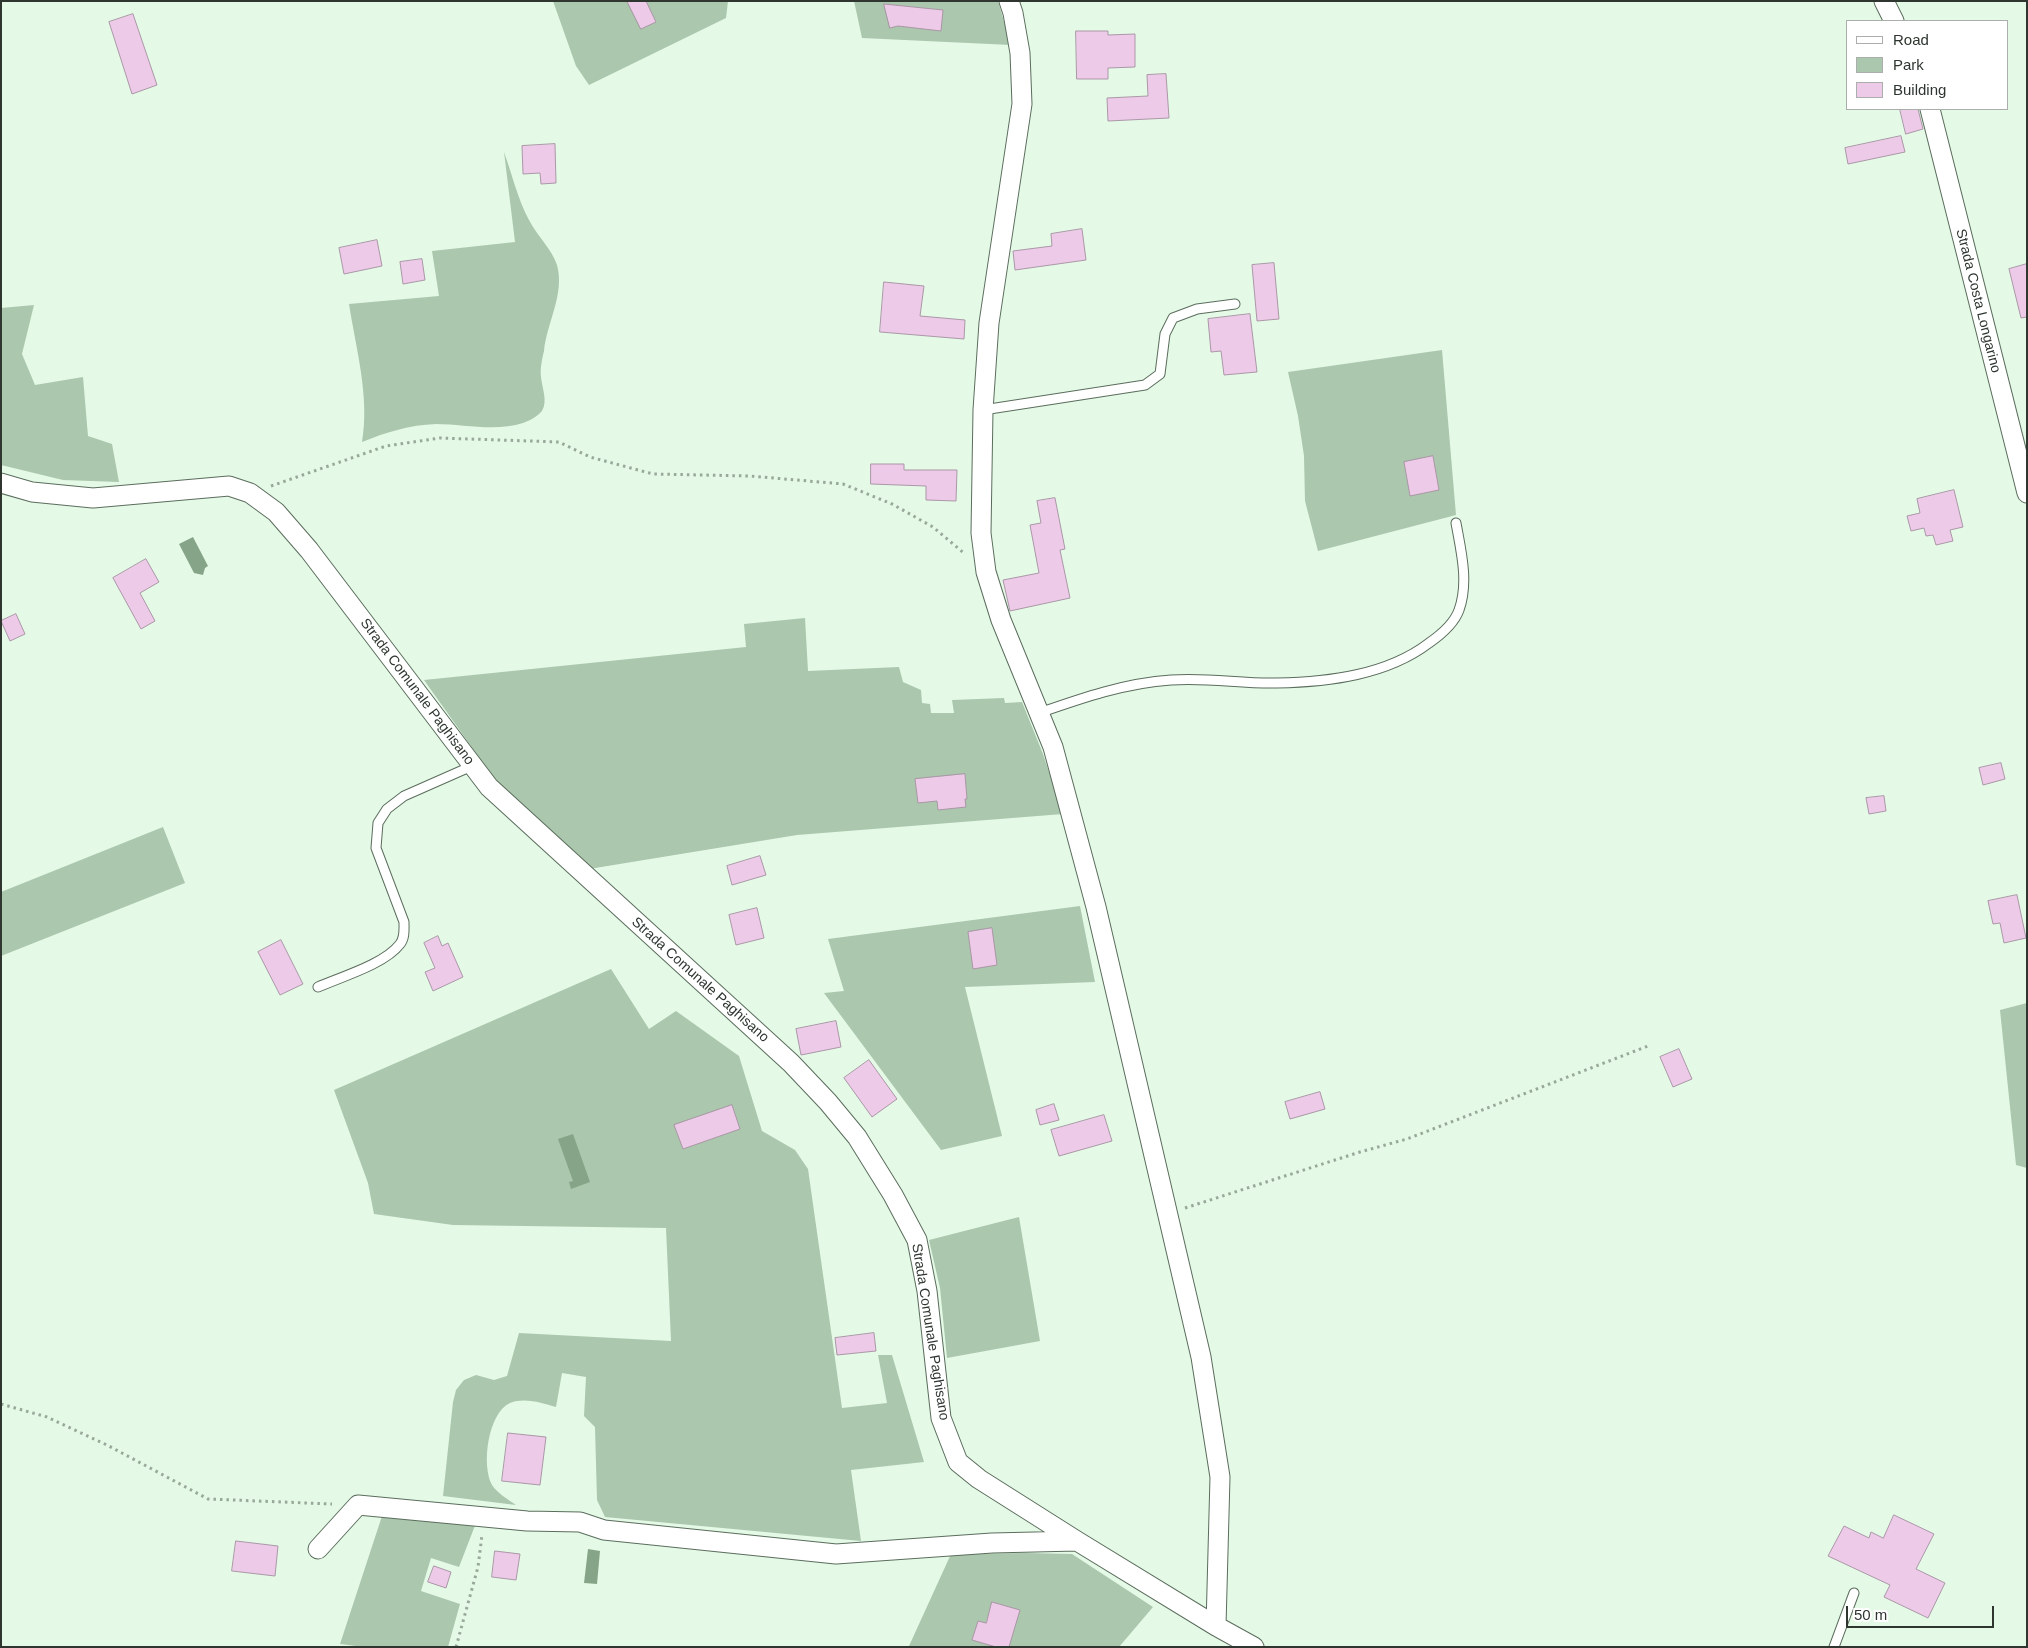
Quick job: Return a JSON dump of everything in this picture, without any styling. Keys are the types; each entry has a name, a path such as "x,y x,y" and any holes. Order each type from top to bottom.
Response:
{"street":[{"path":"1009,1 1020,53 1022,104 989,323 982,410 981,534 986,572 1002,620 1053,747 1096,906 1201,1357 1220,1477 1216,1626"},
{"path":"1884,1 1894,20"},
{"name":"Strada Costa Longarino","path":"1930,110 2027,493"},
{"name":"Strada Comunale Paghisano","path":"1,483 32,492 93,498 229,486 250,493 276,512 309,550 489,787 791,1063 828,1102 857,1137 893,1195 917,1240 926,1291 941,1418 958,1462 978,1479 1077,1541 1216,1626 1254,1647"},
{"path":"318,1550 358,1506 527,1521 580,1522 604,1530 836,1554 992,1543 1077,1541"}],"lane":[{"path":"982,410 1145,385 1160,374 1164,334 1173,318 1197,309 1235,304"},
{"path":"1039,713 1085,697 1129,685 1194,679 1276,683 1322,680 1370,670 1401,660 1422,649 1440,636 1454,621 1459,609 1464,578 1456,523"},
{"path":"318,987 386,956 401,943 404,922 376,848 376,830 382,815 404,796 472,766"},
{"path":"1834,1647 1854,1593"}],"path":[{"path":"250,493 386,446 440,438 559,442 590,457 653,474 750,476 843,484 892,504 933,527 986,572"},
{"path":"1168,1214 1360,1152 1407,1139 1648,1046"},
{"path":"1,1404 47,1417 108,1445 208,1499 358,1506"},
{"path":"456,1647 478,1567 484,1517"}],"green space":[{"path":"553,1 728,1 726,18 589,85 576,66"},
{"path":"854,1 998,1 1011,45 862,38"},
{"path":"504,152 525,212 532,226 555,259 559,276 557,297 541,364 545,399 544,407 542,411 528,421 513,426 426,425 398,430 362,442 364,425 363,390 349,304 439,296 432,251 515,242"},
{"path":"34,305 22,354 35,385 83,377 88,436 112,444 119,482 63,480 1,465 1,308"},
{"path":"1442,350 1456,515 1318,551 1305,501 1304,456 1298,416 1288,372"},
{"path":"805,618 808,671 899,667 903,682 921,690 922,703 930,704 931,713 954,713 952,700 1004,698 1005,703 1022,702 1043,754 1063,814 797,835 589,869 495,780 424,680 746,647 744,624"},
{"path":"163,827 185,883 1,956 1,892"},
{"path":"1080,906 1095,982 965,987 1002,1136 941,1150 824,993 844,991 828,939"},
{"path":"611,969 649,1029 676,1011 739,1056 762,1131 795,1150 808,1169 842,1408 887,1403 878,1355 892,1355 924,1462 851,1470 861,1541 605,1517 597,1500 595,1427 584,1416 586,1377 562,1373 556,1407 539,1402 516,1401 502,1409 496,1417 492,1428 487,1453 489,1476 494,1488 516,1505 443,1496 453,1402 456,1390 464,1380 476,1375 494,1380 507,1376 519,1333 671,1341 666,1228 453,1225 374,1214 368,1183 334,1090"},
{"path":"2027,1003 2027,1168 2016,1165 2000,1010"},
{"path":"1019,1217 1040,1341 947,1358 940,1288 929,1240"},
{"path":"383,1513 476,1523 459,1567 431,1558 421,1591 460,1604 448,1647 364,1647 340,1644"},
{"path":"951,1554 1072,1554 1153,1607 1119,1647 909,1646"}],"shaded area":[{"path":"193,537 208,566 205,568 203,575 194,573 179,544"},
{"path":"573,1134 590,1182 571,1189 569,1182 573,1181 558,1139"},
{"path":"588,1549 600,1551 597,1584 584,1583"}],"building":[{"path":"627,1 646,1 656,22 641,29"},
{"path":"884,4 943,10 941,31 898,26 890,28"},
{"path":"133,14 157,85 132,94 109,22"},
{"path":"1076,31 1108,31 1108,35 1135,34 1135,67 1108,68 1108,79 1077,79"},
{"path":"1166,74 1169,118 1108,121 1107,98 1148,96 1147,75"},
{"path":"1900,110 1918,110 1923,129 1906,134"},
{"path":"1901,136 1905,152 1848,164 1845,148"},
{"path":"555,144 556,183 541,184 540,173 523,174 522,146"},
{"path":"1082,229 1086,260 1015,270 1013,251 1052,246 1051,234"},
{"path":"377,240 382,266 344,274 339,248"},
{"path":"422,259 425,280 403,284 400,262"},
{"path":"1274,263 1279,319 1257,321 1252,265"},
{"path":"2027,264 2027,317 2021,318 2009,269"},
{"path":"884,282 924,286 920,316 965,320 964,339 880,332"},
{"path":"1250,314 1257,372 1224,375 1221,351 1211,352 1208,319"},
{"path":"1433,456 1439,490 1410,496 1404,462"},
{"path":"871,464 904,464 904,470 957,470 956,501 926,500 926,486 871,484"},
{"path":"1954,490 1963,527 1950,530 1953,541 1936,545 1933,535 1926,536 1924,528 1911,531 1907,516 1920,513 1917,499"},
{"path":"1055,498 1065,549 1060,550 1070,598 1010,611 1003,580 1039,573 1030,525 1041,523 1037,501"},
{"path":"146,559 159,582 140,593 155,621 141,629 113,578"},
{"path":"16,614 25,634 10,641 1,621"},
{"path":"2001,763 2005,779 1983,785 1979,768"},
{"path":"965,774 966,807 938,810 937,801 918,803 915,779"},
{"path":"1884,796 1886,811 1869,814 1866,798"},
{"path":"760,856 766,875 732,885 727,866"},
{"path":"2017,895 2026,938 2004,943 2000,923 1993,924 1988,901"},
{"path":"757,908 764,938 736,945 729,915"},
{"path":"992,928 997,965 973,969 968,932"},
{"path":"438,936 442,946 448,943 463,977 433,991 425,972 435,968 424,943"},
{"path":"281,940 303,984 280,995 258,952"},
{"path":"836,1021 841,1047 801,1055 796,1029"},
{"path":"1679,1049 1692,1079 1673,1087 1660,1057"},
{"path":"869,1060 897,1099 872,1117 844,1078"},
{"path":"1320,1092 1325,1109 1290,1119 1285,1102"},
{"path":"1054,1104 1059,1120 1040,1125 1036,1110"},
{"path":"732,1105 740,1129 683,1149 674,1125"},
{"path":"1104,1115 1112,1141 1059,1156 1051,1130"},
{"path":"874,1333 876,1351 837,1355 835,1338"},
{"path":"508,1433 546,1437 540,1485 502,1481"},
{"path":"1894,1515 1934,1534 1916,1569 1945,1583 1928,1618 1884,1597 1890,1585 1828,1556 1844,1526 1869,1538 1871,1532 1883,1538"},
{"path":"236,1541 278,1546 275,1576 232,1571"},
{"path":"495,1551 520,1554 516,1580 492,1577"},
{"path":"434,1566 451,1572 446,1588 428,1582"},
{"path":"992,1602 1020,1610 1009,1647 996,1647 972,1640 978,1621 986,1623"}]}
